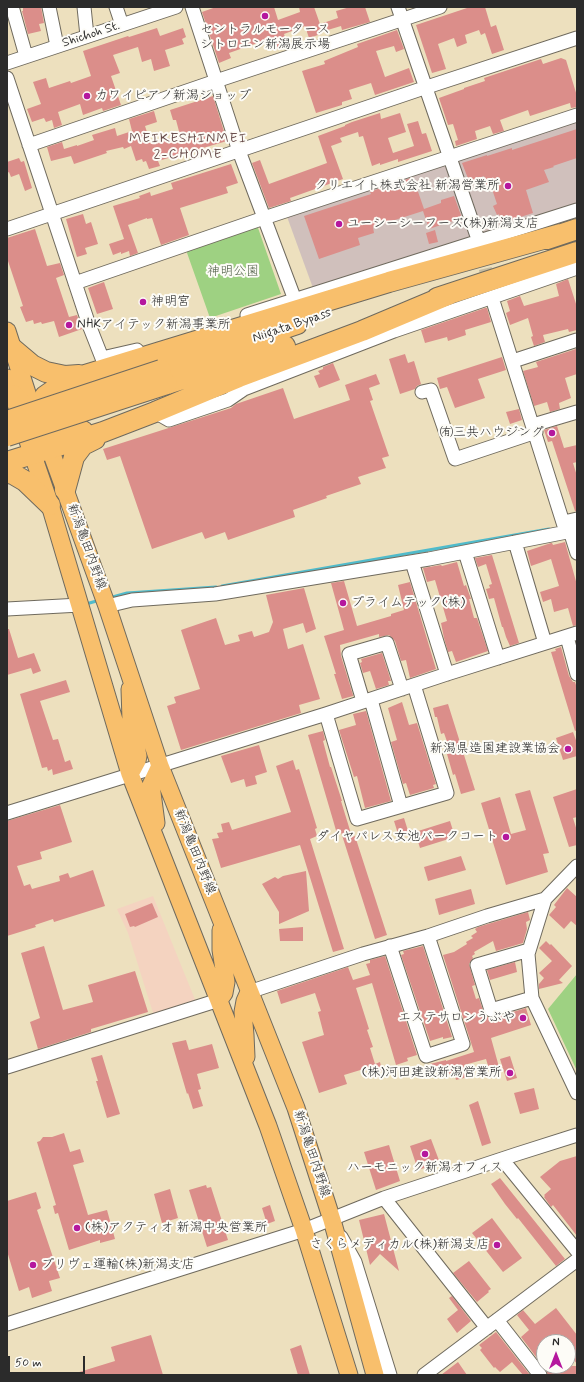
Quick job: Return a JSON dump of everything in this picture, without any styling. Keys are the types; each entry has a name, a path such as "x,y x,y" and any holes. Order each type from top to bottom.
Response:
{"highway":[{"path":"20,410 39,405 45,396 58,386 85,375 389,282 569,232"},
{"name":"Niigata Bypass","path":"7,436 164,377 569,232"},
{"name":"Niigata Bypass","path":"20,410 164,377 450,294 577,252"},
{"path":"7,462 103,432 239,377 362,331 450,294"},
{"path":"10,340 32,365 46,372 65,376 85,375"},
{"path":"20,410 45,427 56,432 82,432 155,412"},
{"path":"7,451 12,445 20,410"},
{"path":"20,410 41,452"},
{"path":"65,490 74,457 83,445 155,412"},
{"path":"7,473 13,474 25,481 50,505"}],"main road":[{"path":"10,340 20,410"},
{"name":"新潟亀田内野線","path":"41,452 65,490 107,606 160,766 296,1108 332,1220 375,1375"},
{"name":"新潟亀田内野線","path":"41,452 50,505 130,774 245,1065 279,1157 304,1230 349,1375"},
{"path":"130,676 130,711 138,756 130,774"},
{"path":"157,844 156,820 151,785 160,766"},
{"path":"219,1000 224,993 226,982 221,950 221,920"},
{"path":"245,1065 246,1040 243,1012 245,1001 249,992"}],"street":[{"path":"49,7 57,46"},
{"path":"84,7 87,36"},
{"path":"116,7 122,25"},
{"name":"Shichoh St.","path":"7,63 176,7"},
{"path":"192,7 239,151 295,300"},
{"path":"398,7 427,87 479,242"},
{"path":"29,145 440,7"},
{"path":"13,10 26,56"},
{"path":"7,230 427,87 577,38"},
{"path":"7,78 89,326 102,358 144,348 577,210"},
{"path":"75,283 264,218 577,115"},
{"path":"155,412 169,420 228,400 244,389 394,331 577,268"},
{"path":"492,298 534,429 571,527 577,553"},
{"path":"512,361 577,340"},
{"path":"422,392 431,390 455,459 577,412"},
{"path":"107,606 132,600 215,594 412,562 515,542 571,527"},
{"path":"515,542 545,643"},
{"path":"465,552 498,658"},
{"path":"412,562 447,674"},
{"path":"7,609 80,605"},
{"path":"7,813 326,714 572,635 577,674"},
{"path":"326,714 357,819 402,806 447,793 408,687 387,642 349,654 367,701 402,806"},
{"path":"577,866 545,899 528,954 532,998 577,1093"},
{"path":"249,992 363,954 428,936 487,916 545,899"},
{"path":"390,946 426,1056 463,1044 428,936"},
{"path":"530,950 477,965 491,1010 532,998"},
{"path":"7,1067 219,1000"},
{"path":"7,1324 304,1230 384,1198 577,1135"},
{"path":"502,1159 577,1251"},
{"path":"384,1198 486,1328"},
{"path":"332,1220 355,1262 390,1375"},
{"path":"424,1375 577,1260"},
{"path":"498,1320 540,1375"}],"shaded area":[{"path":"577,118 577,205 313,288 286,214"},
{"path":"153,896 196,1002 154,1016 128,933 117,909"}],"green space":[{"name":"神明公園","path":"257,225 281,294 210,318 186,250"},
{"path":"577,974 577,1071 548,1009"}],"building":[{"path":"23,7 41,7 44,23 39,24 41,31 28,34 22,11"},
{"path":"216,7 274,7 278,20 300,12 299,7 314,7 320,24 338,18 336,11 350,7 365,7 370,22 342,30 341,26 321,32 321,34 309,38 305,26 284,34 288,46 273,50 272,47 269,48 266,40 229,53 231,58 219,63 202,12"},
{"path":"470,7 485,7 491,27 496,25 504,50 492,54 485,33 481,35 479,30 465,35 467,43 457,47 454,38 438,44 446,69 432,73 416,25"},
{"path":"157,28 160,36 183,28 186,37 182,39 184,44 165,50 170,66 154,71 151,59 142,62 138,47 113,55 120,73 111,76 121,105 103,111 102,108 83,115 80,104 58,112 62,125 54,128 52,120 46,122 44,118 32,122 27,109 41,104 33,82 46,78 49,88 70,81 71,83 91,76 83,51"},
{"path":"397,30 404,49 396,52 394,46 376,51 385,77 409,68 414,82 375,95 371,83 349,90 352,99 342,102 342,105 316,113 302,71 325,64 324,61 358,47 357,44"},
{"path":"561,58 566,60 577,96 577,107 571,108 570,103 530,116 528,110 500,120 504,131 493,134 490,126 475,131 477,139 456,146 455,141 458,140 453,124 448,125 439,98 485,81 484,78 541,59 543,64"},
{"path":"213,96 227,141 158,161 160,166 149,169 146,161 143,162 142,159 136,161 131,146 124,149 123,147 106,151 107,153 74,164 71,156 51,161 47,147 62,142 64,149 77,146 94,140 92,135 115,128 117,136 132,131 129,119 154,111 157,122 145,126 151,144 180,135 176,120 173,120 170,110"},
{"path":"380,113 381,119 400,113 406,132 388,138 393,153 414,146 407,124 418,121 422,134 426,133 432,151 398,162 398,159 372,166 363,136 359,137 358,132 340,138 342,142 331,146 343,179 290,198 291,201 269,208 252,163 260,160 269,184 327,163 318,136 352,122"},
{"path":"577,129 577,158 544,170 549,182 526,190 533,213 502,223 499,214 497,215 493,206 497,204 491,186 487,187 484,176 469,181 462,163 512,148 512,150"},
{"path":"19,158 21,162 24,161 32,188 25,191 19,174 11,177 9,172 7,173 7,162"},
{"path":"231,164 238,183 226,187 228,193 180,208 189,235 161,245 152,218 147,218 128,225 138,253 130,256 129,251 113,255 109,244 124,239 113,206 140,198 139,196 150,192 151,196 173,189 171,183"},
{"path":"413,177 424,209 441,203 441,200 454,196 462,218 429,229 423,211 373,227 374,233 358,238 360,245 319,259 304,216 371,194 370,192 383,187 384,190 403,183 402,181"},
{"path":"83,214 86,224 91,222 98,244 85,248 87,254 77,257 66,219"},
{"path":"35,229 47,266 60,263 64,275 56,278 69,317 77,315 82,329 59,337 54,321 42,324 41,322 34,324 33,320 26,322 20,307 23,306 7,258 7,238"},
{"path":"435,230 438,242 429,244 426,233"},
{"path":"568,279 577,307 577,330 569,332 568,329 543,335 545,342 534,346 528,318 510,325 506,313 510,311 507,301 520,296 524,306 559,296 556,284"},
{"path":"104,282 113,309 97,314 88,288"},
{"path":"487,308 491,322 465,330 466,335 448,341 447,337 425,343 421,330"},
{"path":"576,349 577,374 565,378 571,398 559,403 560,409 550,412 547,402 534,406 523,371 538,367 536,362"},
{"path":"405,354 408,363 414,361 421,384 415,389 400,394 389,359"},
{"path":"502,357 506,370 478,379 485,398 455,408 447,387 440,389 437,378"},
{"path":"333,363 340,380 319,388 314,376 320,374 318,371 323,369 323,367"},
{"path":"376,374 380,384 369,388 373,400 370,401 389,456 382,458 386,468 358,477 361,484 326,496 327,498 293,510 295,517 228,540 225,532 205,539 202,532 152,549 120,456 107,460 103,449 231,408 236,404 283,388 294,419 350,400 345,385"},
{"path":"519,409 522,420 510,424 506,412"},
{"path":"557,426 564,448 577,445 577,462 573,463 577,476 577,511 575,511 552,441 548,442 544,430"},
{"path":"565,542 577,585 577,625 573,626 568,608 554,612 551,599 543,602 540,592 559,586 551,559 531,566 527,551 551,543 553,545"},
{"path":"492,555 519,643 510,646 502,627 494,598 489,599 486,589 490,588 489,585 492,584 486,564 478,567 475,558"},
{"path":"457,562 464,586 466,585 471,599 469,599 474,618 477,618 488,651 456,662 452,651 448,652 444,638 441,623 447,621 435,580 427,582 423,568 442,566"},
{"path":"344,581 357,626 391,616 391,614 404,610 398,585 410,582 436,669 410,678 406,660 401,661 395,641 389,635 379,637 379,634 340,645 341,656 353,695 342,699 324,636 344,630 331,583"},
{"path":"304,588 316,629 306,633 303,623 283,629 288,649 303,644 320,699 299,705 301,713 181,750 167,706 176,703 174,697 200,689 181,630 216,618 225,645 240,641 238,635 252,631 254,637 269,632 273,622 266,595"},
{"path":"7,629 9,629 18,658 34,653 41,671 33,674 31,668 7,675"},
{"path":"561,647 569,676 573,682 575,682 577,688 577,730 575,731 551,652 556,651 555,649"},
{"path":"382,653 391,681 388,681 389,685 376,689 370,671 363,673 360,663 362,662 361,659"},
{"path":"66,680 70,692 40,701 53,740 58,739 65,762 70,760 73,769 53,775 52,769 48,771 47,767 42,768 20,694"},
{"path":"402,702 409,725 417,723 436,784 433,785 434,788 410,795 406,783 403,784 391,742 397,740 388,708"},
{"path":"448,704 475,790 461,794 455,774 453,775 447,754 451,753 444,733 441,734 433,708"},
{"path":"366,711 391,801 365,808 357,776 354,777 339,730 356,725 353,714"},
{"path":"323,731 325,740 323,741 330,767 342,801 352,837 355,836 387,935 375,939 341,832 337,834 308,735"},
{"name":"新潟県造園建設業協会","path":"573,732 577,743 577,756 563,760 556,738"},
{"path":"259,745 267,772 255,776 257,784 246,787 244,779 231,783 221,756"},
{"path":"293,760 296,770 299,769 317,828 315,829 317,836 310,839 344,949 333,952 300,845 221,868 212,839 219,838 217,833 223,832 221,824 229,822 232,830 291,812 276,766"},
{"path":"577,789 577,817 573,818 577,831 577,845 569,847 553,797"},
{"name":"ダイヤパレス女池パークコート","path":"530,790 549,853 543,854 548,872 506,885 481,803 500,797 511,834 526,830 515,794"},
{"path":"60,805 72,842 40,852 42,859 17,866 24,886 30,884 32,889 60,881 59,876 68,873 70,878 93,870 105,906 54,922 53,919 35,925 36,927 7,936 7,821"},
{"path":"404,818 409,834 399,837 394,821"},
{"path":"450,821 455,837 420,848 415,832"},
{"path":"461,856 466,870 428,881 424,867"},
{"path":"306,871 309,911 279,924 279,912 262,884 275,877 278,879 283,876"},
{"path":"567,888 577,897 577,926 571,921 564,929 549,915 556,907 554,905"},
{"path":"471,889 475,904 439,915 435,899"},
{"path":"152,903 158,917 135,927 130,927 125,914"},
{"path":"528,912 530,920 526,922 527,929 523,943 496,951 493,941 474,952 475,954 472,956 473,958 469,964 475,985 472,986 476,999 479,998 485,1016 493,1018 526,1008 531,1025 491,1038 499,1067 489,1069 486,1059 464,1065 468,1077 456,1080 454,1072 442,1076 440,1070 433,1072 430,1064 446,1061 474,1052 443,955 454,952 467,944 466,942 473,938 471,936 477,932 475,929 478,927"},
{"path":"303,927 303,941 280,941 279,929"},
{"path":"546,941 550,945 551,944 572,966 559,980 563,983 539,989 539,984 544,978 539,973 552,961 539,948"},
{"path":"44,946 63,1010 93,1002 88,985 135,971 148,1012 91,1029 91,1032 38,1049 30,1022 40,1018 21,953"},
{"path":"423,946 452,1037 443,1039 443,1037 430,1041 401,955 404,954 403,951"},
{"path":"385,956 417,1055 407,1058 408,1061 396,1065 372,983 356,988 369,1029 367,1030 373,1047 370,1048 375,1064 380,1062 382,1071 370,1075 367,1068 344,1075 347,1084 319,1093 302,1042 324,1035 318,1012 321,1011 315,993 281,1004 277,991 348,967 353,980 370,975 366,964 370,963 370,960"},
{"path":"515,962 517,972 490,980 487,970"},
{"path":"186,1040 189,1050 212,1044 219,1068 197,1074 201,1089 198,1090 203,1106 193,1109 172,1043"},
{"path":"102,1055 120,1114 107,1118 91,1058"},
{"path":"510,1056 517,1078 507,1081 500,1059"},
{"path":"534,1088 539,1109 520,1114 514,1093"},
{"path":"478,1101 491,1143 482,1146 469,1105"},
{"path":"64,1133 70,1152 80,1149 84,1162 73,1165 88,1215 107,1210 115,1239 100,1243 100,1240 69,1250 58,1213 55,1214 53,1206 56,1205 37,1142 43,1137 52,1137"},
{"name":"ハーモニック新潟オフィス","path":"431,1139 440,1163 418,1170 410,1146"},
{"path":"389,1145 400,1181 376,1190 364,1152"},
{"path":"577,1156 577,1236 553,1205 551,1207 544,1197 544,1195 551,1189 540,1177 560,1161"},
{"path":"500,1178 565,1259 556,1266 505,1204 491,1184"},
{"path":"206,1185 207,1188 211,1187 228,1240 207,1247 189,1190"},
{"path":"170,1189 178,1218 162,1223 154,1194"},
{"name":"プリヴェ運輸(株)新潟支店","path":"36,1192 41,1208 37,1210 60,1278 49,1281 52,1291 32,1298 29,1287 19,1291 7,1251 7,1201"},
{"path":"270,1205 275,1221 267,1224 262,1208"},
{"path":"384,1214 399,1271 380,1254 370,1265 359,1220"},
{"name":"さくらメディカル(株)新潟支店","path":"492,1218 522,1258 503,1272 472,1233"},
{"path":"469,1261 491,1289 477,1302 453,1273"},
{"path":"452,1296 471,1321 457,1333 447,1319 458,1310 449,1298"},
{"path":"556,1308 577,1335 577,1364 576,1334 536,1334 536,1357 521,1337 529,1330 517,1315 523,1310 535,1324"},
{"path":"496,1332 530,1375 523,1375 512,1362 500,1372 495,1367 494,1368 480,1350 482,1348 479,1345"},
{"path":"151,1335 163,1375 76,1375 76,1373 115,1361 111,1347"},
{"path":"301,1345 310,1375 298,1375 290,1349"},
{"path":"458,1362 467,1375 441,1375"},
{"path":"577,1366 577,1375 548,1375 576,1374"}],"waterway":[{"path":"222,586 549,529"},
{"path":"109,598 127,593 216,587"},
{"path":"86,604 100,600"}],"tunnel":[{"path":"481,250 490,289"}],"place":[{"name":"セントラルモータース シトロエン新潟展示場","path":"265,16"},
{"name":"カワイピアノ新潟ショップ","path":"87,96"},
{"name":"クリエイト株式会社 新潟営業所","path":"508,186"},
{"name":"ユーシーシーフーズ(株)新潟支店","path":"339,224"},
{"name":"神明宮","path":"143,302"},
{"name":"NHKアイテック新潟事業所","path":"69,325"},
{"name":"㈲三共ハウジング","path":"552,433"},
{"name":"プライムテック(株)","path":"343,603"},
{"name":"新潟県造園建設業協会","path":"568,749"},
{"name":"ダイヤパレス女池パークコート","path":"506,837"},
{"name":"エステサロンうぶや","path":"523,1018"},
{"name":"(株)河田建設新潟営業所","path":"510,1073"},
{"name":"ハーモニック新潟オフィス","path":"425,1154"},
{"name":"(株)アクティオ 新潟中央営業所","path":"77,1228"},
{"name":"さくらメディカル(株)新潟支店","path":"497,1245"},
{"name":"プリヴェ運輸(株)新潟支店","path":"33,1265"}],"district":[{"name":"MEIKESHINMEI 2-CHOME","path":"188,148"}]}
